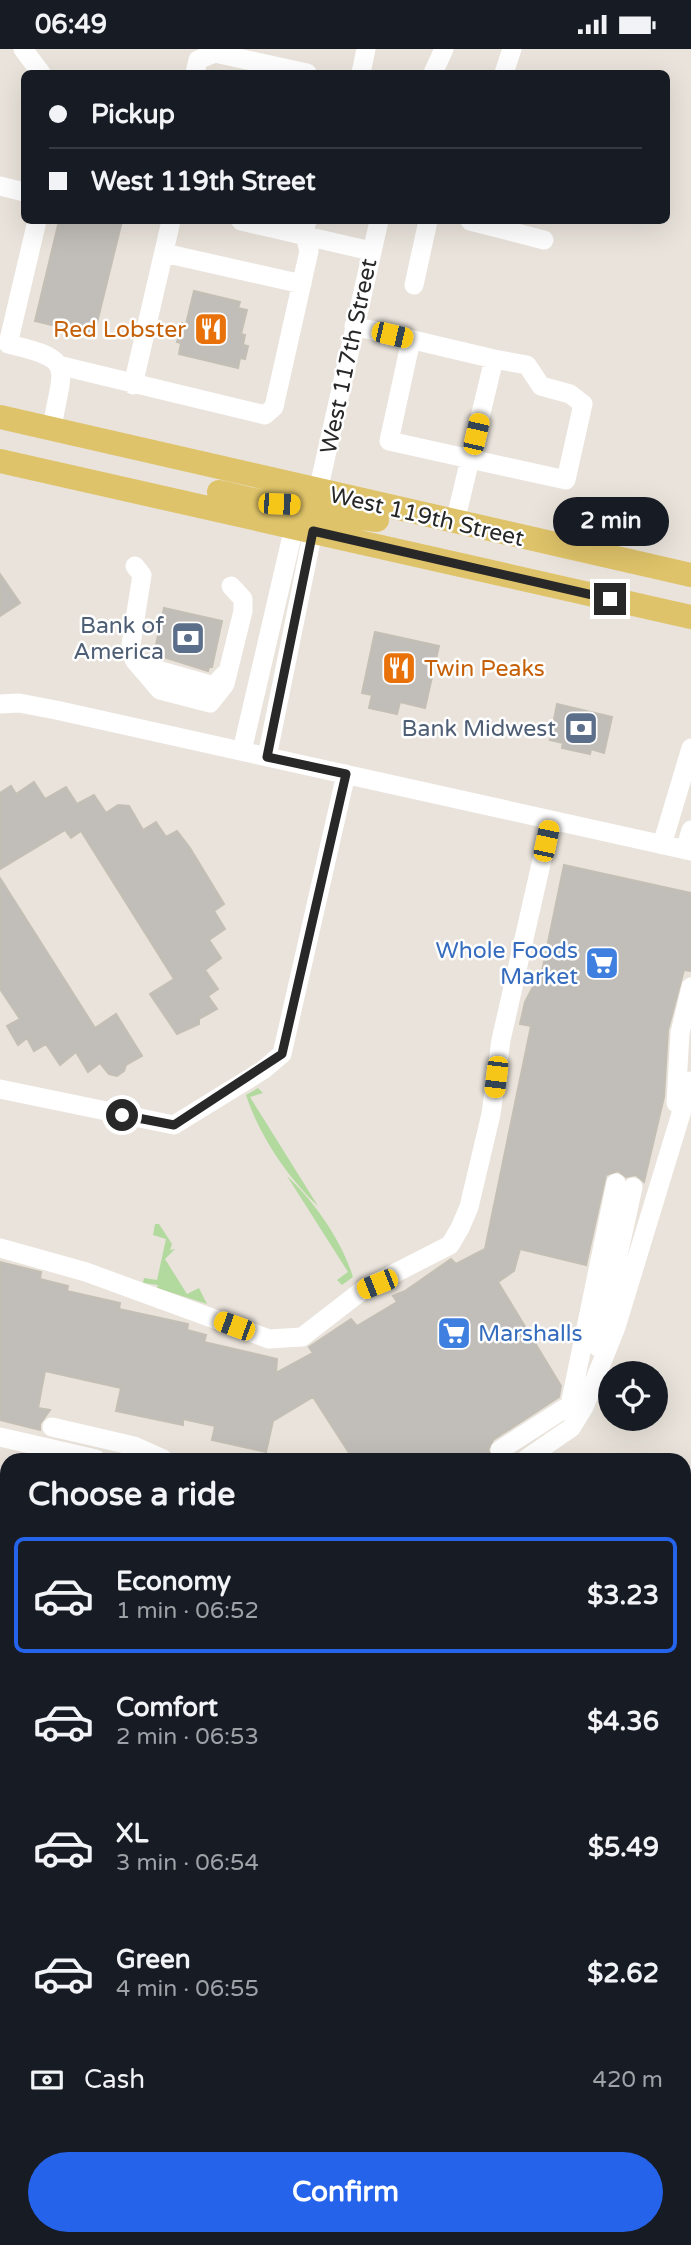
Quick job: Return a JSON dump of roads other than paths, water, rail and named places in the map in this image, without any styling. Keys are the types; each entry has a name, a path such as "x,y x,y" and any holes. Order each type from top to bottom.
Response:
{"main road":[{"name":"West 119th Street","path":"0,417 691,576"},
{"name":"West 119th Street","path":"0,461 691,617"},
{"path":"111,484 180,484 287,505 303,503 318,491"},
{"path":"304,529 316,512 332,513 453,534 555,545"}],"street":[{"path":"23,49 39,70"},
{"path":"362,70 366,49"},
{"path":"505,70 512,49"},
{"path":"434,70 441,50"},
{"path":"196,70 198,60 215,53 293,70"},
{"path":"0,186 21,191"},
{"path":"36,224 8,344 45,352 63,373 52,429"},
{"path":"133,385 170,224"},
{"path":"269,224 306,228 370,251"},
{"name":"West 117th Street","path":"318,491 370,251 379,224"},
{"path":"414,285 427,224"},
{"path":"482,224 544,240"},
{"path":"58,365 265,415 274,407 302,284 309,251 306,228"},
{"path":"164,253 302,284"},
{"path":"354,326 527,365 541,386 570,394 583,404 566,480 389,441 411,340"},
{"path":"455,522 494,359"},
{"path":"242,751 304,529"},
{"path":"267,757 304,529"},
{"path":"135,565 142,575 142,589 130,651 160,690 210,703 227,676 243,611 243,599 231,586"},
{"path":"139,665 162,665 216,677 227,676"},
{"path":"0,704 19,703 56,709 688,850 691,830"},
{"path":"662,845 691,748"},
{"path":"0,1089 174,1125 282,1054 346,774"},
{"path":"0,1248 86,1272 269,1339 283,1339 302,1337 364,1289 450,1245 469,1207 491,1114 501,1040 551,820"},
{"path":"674,1142 680,1033 691,987"},
{"path":"535,1453 571,1428 616,1327 691,1081"},
{"path":"500,1450 587,1395 624,1185 570,1405"},
{"path":"52,1427 134,1446 150,1453"},
{"path":"0,1437 70,1453"}],"place":[{"name":"Red Lobster","path":"211,329"},
{"name":"Bank of America","path":"188,638"},
{"name":"Twin Peaks","path":"399,668"},
{"name":"Bank Midwest","path":"581,728"},
{"name":"Whole Foods Market","path":"602,963"},
{"name":"Marshalls","path":"454,1333"}]}
